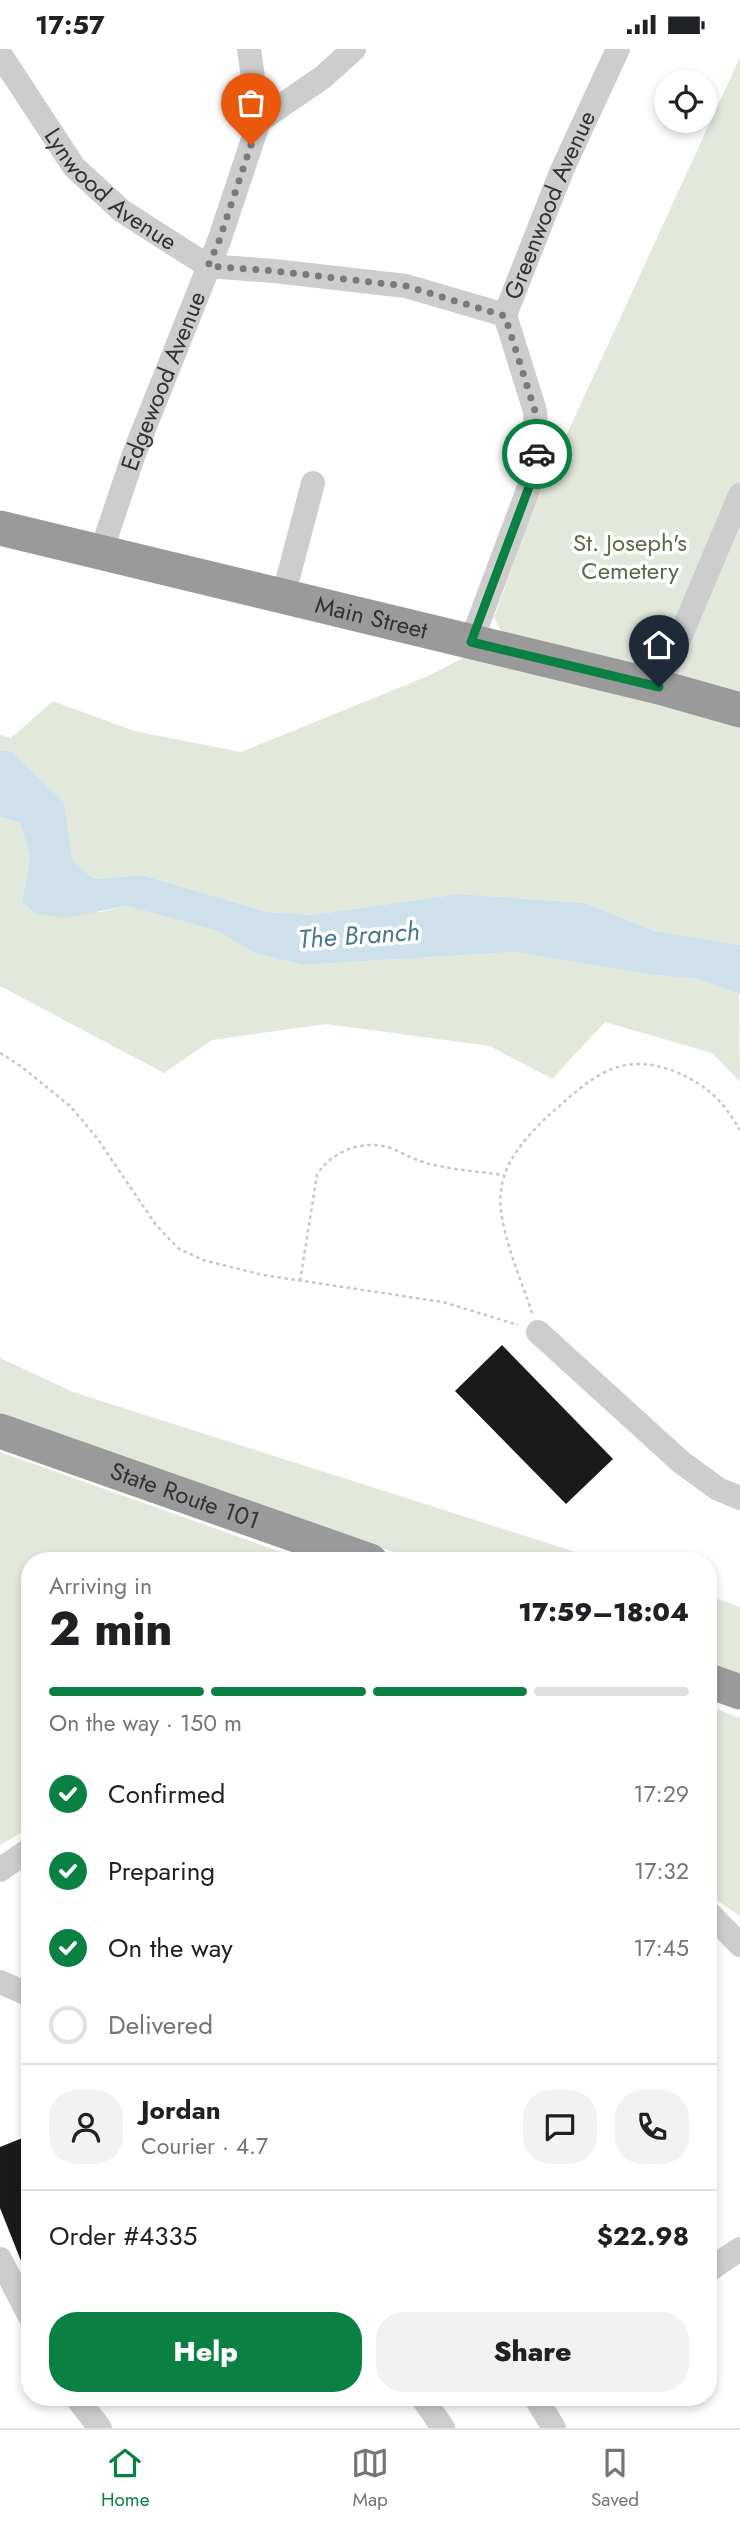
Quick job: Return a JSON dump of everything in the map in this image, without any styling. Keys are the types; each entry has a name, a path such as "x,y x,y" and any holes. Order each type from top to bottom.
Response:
{"highway":[{"name":"Main Street","path":"0,528 659,687 740,710"},
{"name":"State Route 101","path":"0,1431 344,1552"},
{"path":"717,1684 740,1692"}],"street":[{"name":"Edgewood Avenue","path":"101,552 134,454 219,241 259,121 249,49"},
{"path":"259,121 323,77 354,49"},
{"name":"Greenwood Avenue","path":"471,642 532,479 537,456 535,411 505,316 562,170 618,49"},
{"name":"Lynwood Avenue","path":"0,54 74,167 122,211 208,266 406,286 505,316"},
{"path":"282,597 313,482"},
{"path":"659,687 733,529 740,495"},
{"path":"538,1332 681,1462 718,1489 740,1498"},
{"path":"0,1870 21,1855"},
{"path":"717,1921 740,1945"},
{"path":"0,1982 21,1991"},
{"path":"717,2265 740,2249"},
{"path":"0,2259 21,2300"},
{"path":"83,2406 100,2428"},
{"path":"428,2406 443,2428"},
{"path":"539,2406 546,2425"}],"path":[{"path":"0,1053 22,1067 71,1107 97,1138 156,1225 179,1249 203,1260 300,1281 443,1302 538,1332"},
{"path":"538,1332 500,1210 500,1191 507,1167 533,1130 594,1078 615,1068 656,1065 680,1073 707,1090 728,1112 740,1130"},
{"path":"300,1281 317,1175 324,1163 336,1154 368,1145 391,1148 433,1165 505,1175"}],"green space":[{"name":"St. Joseph's Cemetery","path":"740,57 740,945 655,931 586,903 459,894 312,915 268,912 142,875 94,879 73,863 64,802 11,751 0,751 0,735 11,738 53,701 134,731 241,752 428,676 504,637 494,618 533,508 705,133 717,133 717,107"},
{"path":"0,817 20,823 30,857 22,901 100,912 126,906 220,931 254,953 303,965 514,952 654,975 698,979 739,993 740,1082 712,1053 605,1022 552,1079 490,1046 326,1024 212,1040 164,1073 0,986"},
{"path":"0,1358 73,1392 576,1552 394,1552 0,1413"},
{"path":"0,1452 282,1552 21,1552 21,1833 0,1845"},
{"path":"717,1599 740,1607 740,1675 717,1667"},
{"path":"717,1709 740,1718 740,1916 717,1900"}],"water":[{"name":"The Branch","path":"0,751 11,751 64,802 73,862 94,879 142,875 268,912 312,915 459,894 586,903 655,931 740,945 740,994 698,979 654,975 514,952 303,965 254,953 219,931 126,906 64,918 36,914 22,901 30,857 20,823 0,817"}],"building":[{"path":"502,1345 613,1459 566,1504 455,1391"},
{"path":"21,2139 21,2261 0,2208 0,2147"}],"way so far":[{"path":"251,145 208,266 406,286 505,316 535,411 537,454"}],"route":[{"path":"537,454 532,479 471,642 659,687"}]}
